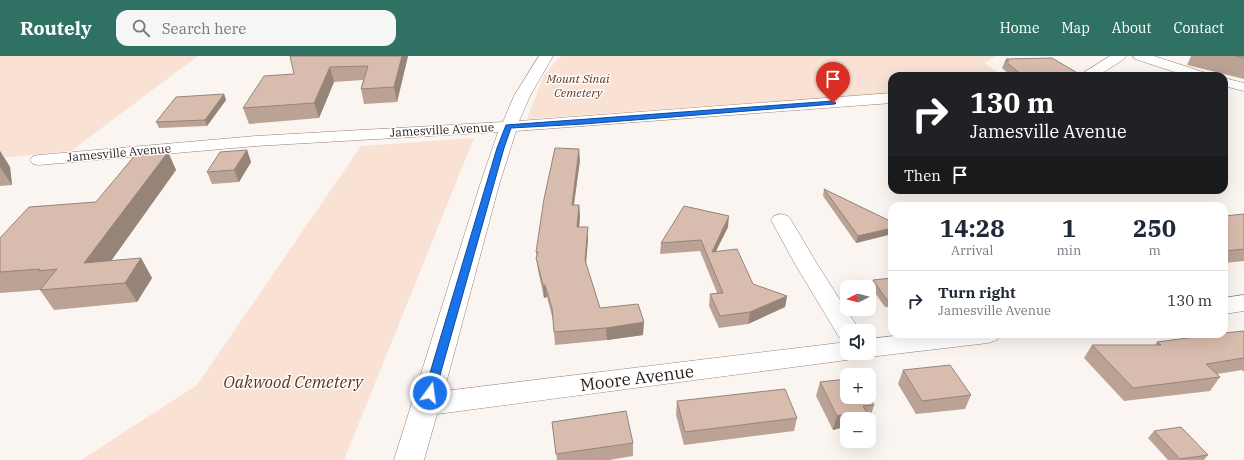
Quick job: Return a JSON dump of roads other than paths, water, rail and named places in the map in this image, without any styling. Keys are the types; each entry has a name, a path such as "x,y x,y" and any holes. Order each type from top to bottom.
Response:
{"street":[{"path":"409,460 427,404 500,148 532,75 546,56"},
{"path":"1094,72 1119,56"},
{"path":"1140,56 1188,72"},
{"path":"1228,83 1244,87"},
{"name":"Jamesville Avenue","path":"39,160 256,141 584,122 888,98"},
{"path":"781,220 806,264 844,324"},
{"path":"1228,305 1244,303"},
{"path":"876,347 954,338"},
{"name":"Moore Avenue","path":"427,404 840,352"}],"park label":[{"name":"Mount Sinai Cemetery","path":"578,86"},
{"name":"Oakwood Cemetery","path":"293,382"}]}
